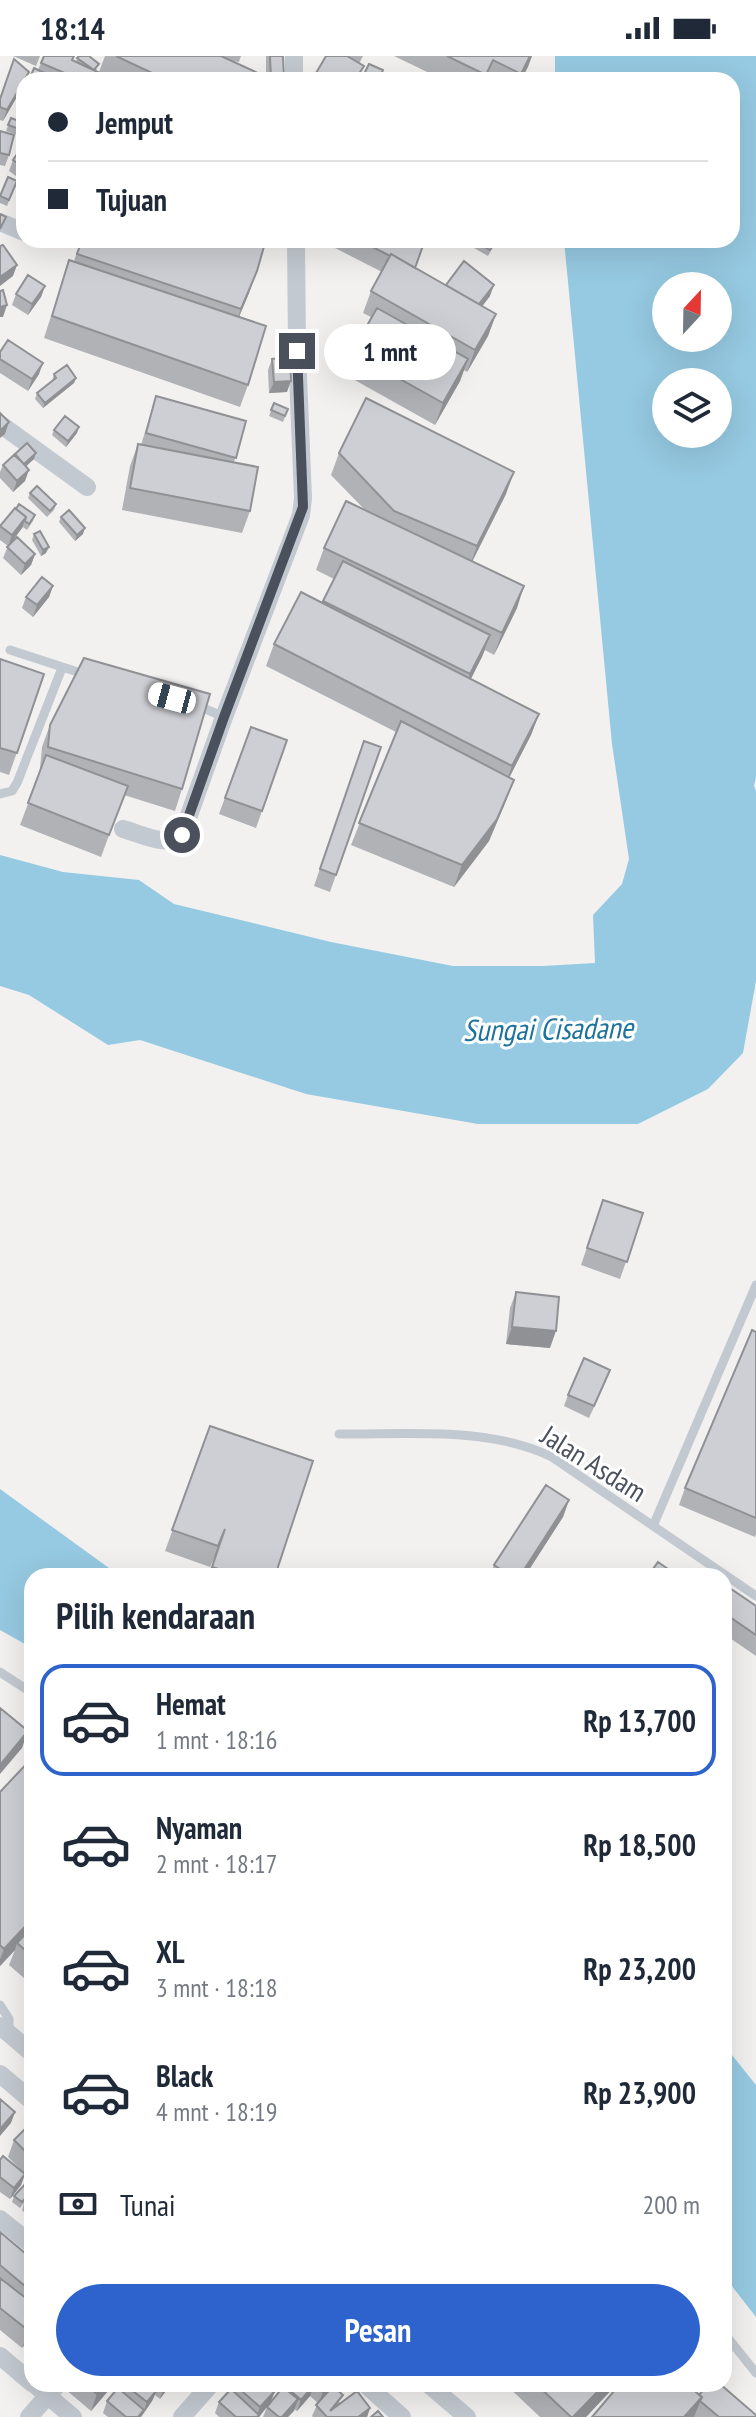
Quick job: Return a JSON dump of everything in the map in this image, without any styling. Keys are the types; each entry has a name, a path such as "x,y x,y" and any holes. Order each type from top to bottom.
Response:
{"street":[{"path":"123,829 169,842 182,835 303,507 296,248"},
{"path":"0,424 87,487"},
{"path":"5,2030 24,2046"},
{"path":"0,2074 24,2094"},
{"path":"0,2219 24,2238"},
{"path":"0,2356 24,2373"},
{"path":"29,2417 40,2392"},
{"path":"49,2392 73,2417"},
{"path":"182,2417 204,2392"},
{"path":"374,2392 402,2417"},
{"path":"437,2392 467,2417"}],"lane":[{"path":"10,650 93,676"},
{"path":"0,794 12,791 17,783 62,668"},
{"path":"184,701 224,717"},
{"path":"653,1526 756,1285"},
{"name":"Jalan Asdam","path":"339,1434 480,1436 529,1446 552,1457 715,1568"},
{"name":"Jalan Asdam","path":"732,1580 756,1596"},
{"path":"0,1672 24,1688"},
{"path":"0,2005 9,2019 5,2030"},
{"path":"732,2343 756,2373"}],"water":[{"name":"Sungai Cisadane","path":"555,56 756,56 756,981 743,1053 708,1089 638,1124 478,1124 306,1094 140,1040 108,1045 29,995 0,986 0,855 63,872 139,880 174,904 331,942 453,966 595,963 593,915 622,884 629,859 612,744 565,248 740,248 740,72 555,72"},
{"path":"0,1489 109,1568 24,1568 24,1644 0,1630"},
{"path":"732,2055 756,2085 756,2317 732,2286"}],"building":[{"path":"44,56 74,56 72,60 98,72 62,72 41,63"},
{"path":"89,56 99,64 94,70 77,58"},
{"path":"116,56 221,56 256,72 150,72"},
{"path":"270,56 283,56 284,72 271,72"},
{"path":"326,56 347,56 364,66 360,72 317,72"},
{"path":"447,56 530,56 522,72 493,60 487,72 480,72"},
{"path":"14,59 29,72 16,72 16,94 7,110 0,107"},
{"path":"369,64 383,70 382,72 365,72"},
{"path":"11,118 16,120 16,128 8,125"},
{"path":"0,131 14,135 9,155 0,153"},
{"path":"8,177 16,181 9,200 0,196"},
{"path":"0,214 6,217 0,229"},
{"path":"3,245 17,265 0,277 0,246"},
{"path":"79,248 264,248 241,309 77,254"},
{"path":"374,248 422,248 415,268"},
{"path":"391,254 496,314 475,350 371,291"},
{"path":"69,260 266,326 248,385 52,316"},
{"path":"464,261 494,285 479,304 446,285"},
{"path":"28,275 45,286 32,304 16,294"},
{"path":"3,290 7,305 0,307 0,291"},
{"path":"377,308 468,359 443,403 352,352"},
{"path":"8,340 43,363 32,379 0,359 0,352"},
{"path":"290,357 291,381 274,382 272,359"},
{"path":"67,365 76,378 45,403 37,393"},
{"path":"156,396 246,421 236,458 146,433"},
{"path":"366,398 514,472 477,546 394,511 339,453"},
{"path":"274,403 288,409 285,416 271,410"},
{"path":"0,413 9,422 0,431"},
{"path":"65,416 79,427 68,441 54,430"},
{"path":"27,443 36,453 24,464 14,455"},
{"path":"138,444 258,467 250,511 130,488"},
{"path":"15,454 29,470 17,481 3,465"},
{"path":"37,486 56,504 50,511 30,493"},
{"path":"346,501 524,586 502,633 324,548"},
{"path":"19,504 35,515 29,524 16,509"},
{"path":"15,508 26,517 12,535 0,526"},
{"path":"69,510 85,528 77,535 61,517"},
{"path":"40,531 49,547 43,550 34,534"},
{"path":"17,537 35,554 25,564 7,547"},
{"path":"343,561 490,635 470,674 323,601"},
{"path":"42,577 53,586 37,605 26,597"},
{"path":"301,592 539,714 512,766 274,644"},
{"path":"84,658 210,694 182,789 48,747 50,725"},
{"path":"0,659 44,674 17,753 0,748"},
{"path":"401,721 514,780 497,819 462,865 359,823"},
{"path":"251,727 287,740 262,811 225,798"},
{"path":"364,741 381,747 336,875 320,869"},
{"path":"46,755 128,786 109,835 28,803"},
{"path":"603,1200 643,1213 627,1262 587,1248"},
{"path":"516,1292 559,1297 556,1331 512,1327"},
{"path":"752,1330 756,1332 756,1518 685,1488"},
{"path":"584,1358 610,1370 594,1406 568,1395"},
{"path":"210,1426 313,1461 278,1568 212,1567 225,1529 218,1546 172,1530"},
{"path":"546,1485 569,1500 525,1568 499,1568 494,1565"},
{"path":"732,1590 756,1606 756,1635 732,1618"},
{"path":"0,1708 24,1728 24,1736 0,1765"},
{"path":"24,1766 24,1928 4,1949 0,1945 0,1792"},
{"path":"24,1936 24,1949 17,1943"},
{"path":"0,2099 15,2112 0,2129"},
{"path":"24,2130 24,2150 14,2140"},
{"path":"3,2156 24,2173 14,2188 0,2177 0,2160"},
{"path":"24,2185 22,2202 14,2196"},
{"path":"0,2232 24,2252 24,2285 0,2265"},
{"path":"0,2278 24,2297 24,2327 0,2308"},
{"path":"115,2392 123,2392 144,2410 138,2417 126,2417 107,2401"},
{"path":"134,2392 155,2392 147,2402"},
{"path":"228,2392 234,2392 259,2415 236,2417 219,2402"},
{"path":"243,2392 274,2392 260,2407"},
{"path":"279,2392 289,2392 298,2399 282,2417 267,2407"},
{"path":"292,2392 308,2392 301,2400"},
{"path":"328,2392 340,2392 343,2395 330,2411 358,2392 370,2408 358,2417 327,2417 316,2405"},
{"path":"544,2392 597,2392 571,2417"},
{"path":"613,2392 696,2392 702,2397 684,2417 592,2417"},
{"path":"701,2392 729,2392 756,2417 719,2417 700,2401 702,2397 699,2395"}],"route":[{"path":"182,835 303,507 297,351"}]}
